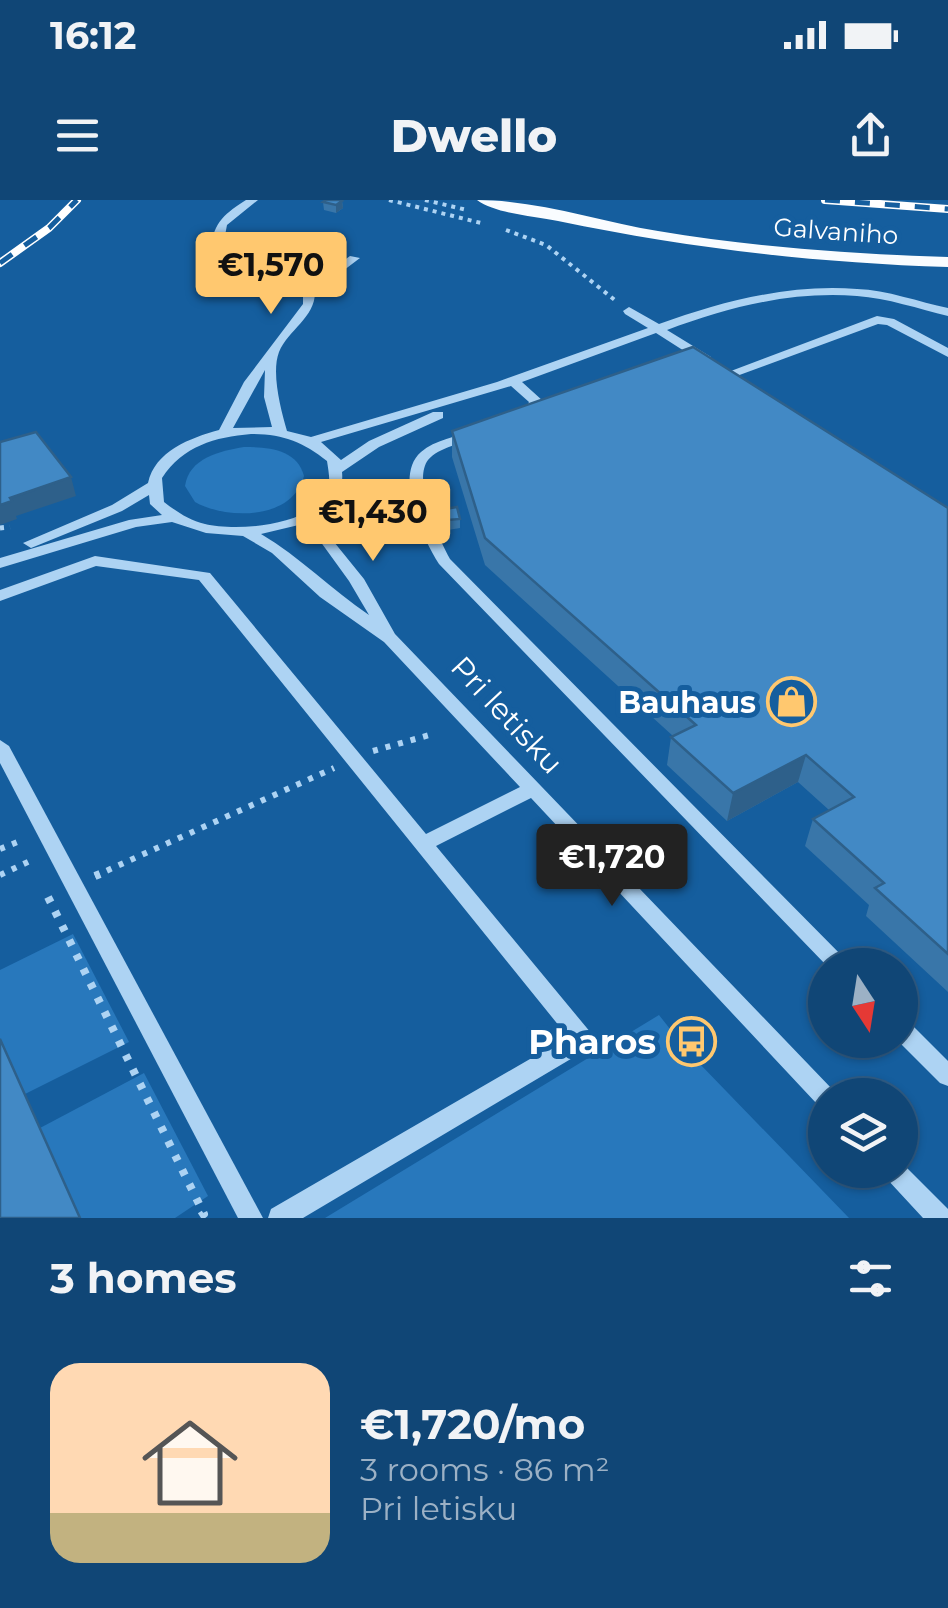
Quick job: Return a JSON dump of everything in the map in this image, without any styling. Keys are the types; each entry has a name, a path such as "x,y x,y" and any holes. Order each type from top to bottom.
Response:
{"main road":[{"name":"Galvaniho","path":"484,200 567,220 696,242 849,258 948,262"}],"street":[{"path":"253,200 224,222 218,231 217,247 242,269 309,292"},
{"path":"309,292 354,258"},
{"path":"224,433 250,382 309,304 309,292"},
{"path":"311,441 507,383 742,301 810,292 886,296 948,312"},
{"path":"629,310 734,377 876,320 890,322 948,353"},
{"path":"272,352 271,397 280,432"},
{"path":"506,423 532,412 536,404 533,397 507,383"},
{"path":"337,469 374,444 507,383"},
{"path":"488,430 435,450 416,468 430,534 444,561 823,948"},
{"path":"280,432 311,441 328,453 337,469 333,493 310,514 282,526 248,533 198,529 172,518 157,504 153,486 159,469 174,454 224,433 280,432"},
{"path":"0,554 117,508 153,486"},
{"name":"Pri letisku","path":"310,514 323,538 356,579 390,638"},
{"path":"0,563 134,523 172,518"},
{"name":"Pri letisku","path":"248,533 277,550 326,593 390,638 808,1079"},
{"path":"0,596 95,561 204,576 582,1040 280,1218"},
{"path":"0,746 252,1218"},
{"path":"422,844 533,789"},
{"path":"918,1047 948,1076"},
{"path":"911,1188 940,1218"}],"path":[{"path":"389,200 500,228 546,245 629,310"},
{"path":"0,528 10,527"},
{"path":"198,1218 204,1214 49,898 390,743 433,734"},
{"path":"0,849 20,841"},
{"path":"0,875 30,862"}],"shaded area":[{"path":"244,447 272,449 295,460 304,476 297,490 287,501 257,512 224,512 195,502 185,486 199,462"},
{"path":"73,934 129,1042 25,1094 0,1038 0,970"},
{"path":"659,1015 674,1034 666,1039 689,1066 698,1062 808,1176 808,1188 820,1188 849,1218 325,1218"},
{"path":"144,1073 208,1196 175,1218 80,1218 40,1128"}],"building":[{"name":"Bauhaus","path":"693,347 948,508 948,954 875,888 884,883 813,819 854,797 806,755 733,793 671,737 696,725 485,538 452,431"},
{"path":"36,432 71,477 0,505 0,442"},
{"path":"457,507 460,519 448,520 445,509"},
{"path":"0,1039 80,1218 0,1218"}],"railway":[{"path":"0,263 49,228 77,200"},
{"path":"825,200 948,209"}],"place":[{"name":"Bauhaus","path":"791,702"},
{"name":"Pharos","path":"691,1041"}]}
